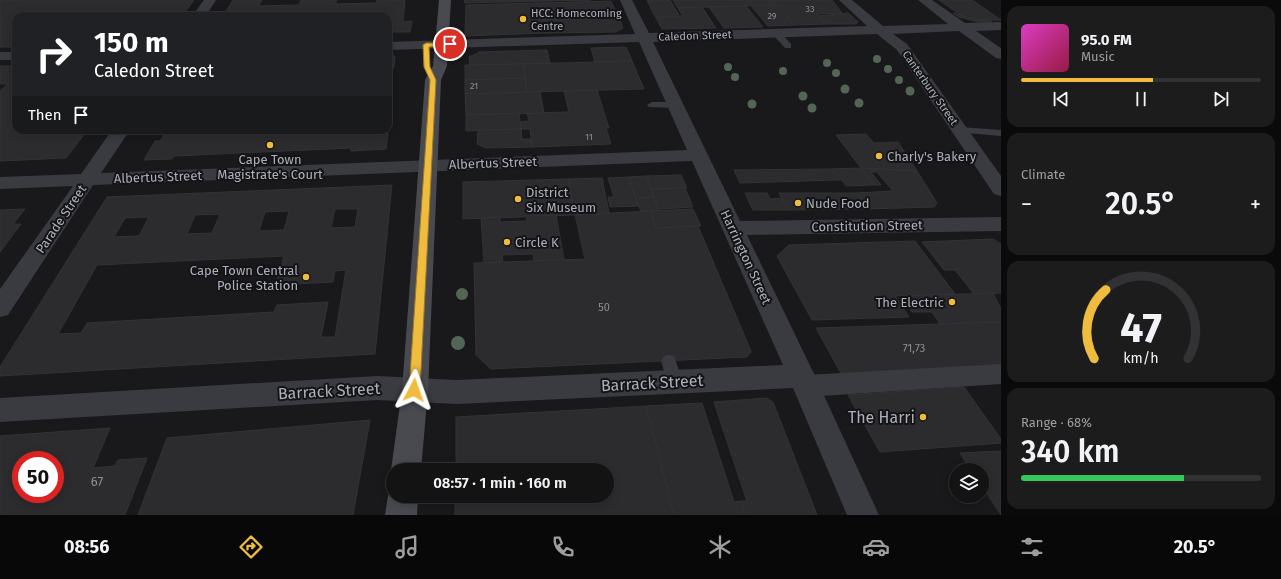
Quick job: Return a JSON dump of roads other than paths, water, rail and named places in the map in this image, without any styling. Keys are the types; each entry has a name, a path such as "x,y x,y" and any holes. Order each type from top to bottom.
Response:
{"main road":[{"path":"407,463 414,390 429,166 433,80 440,66 445,0"},
{"path":"427,38 427,67 433,80"},
{"path":"401,515 402,503"}],"street":[{"path":"202,12 210,0"},
{"name":"Harrington Street","path":"626,0 804,381 863,515"},
{"name":"Canterbury Street","path":"845,0 902,47 1001,190"},
{"path":"924,0 1001,55"},
{"name":"Caledon Street","path":"392,45 427,38 442,45 1001,26"},
{"path":"0,56 12,56"},
{"name":"Parade Street","path":"0,308 118,134"},
{"name":"Albertus Street","path":"0,183 699,155"},
{"name":"Constitution Street","path":"733,228 1001,224"},
{"name":"Barrack Street","path":"0,410 378,388 457,392 672,371 804,381 1001,374"}],"lane":[{"path":"777,34 788,46"},
{"path":"652,105 675,104"},
{"path":"960,130 1001,133"}],"place":[{"name":"HCC: Homecoming Centre","path":"523,19"},
{"name":"Cape Town Magistrate's Court","path":"270,145"},
{"name":"Charly's Bakery","path":"879,156"},
{"name":"District Six Museum","path":"518,199"},
{"name":"Nude Food","path":"798,203"},
{"name":"Circle K","path":"507,242"},
{"name":"Cape Town Central Police Station","path":"306,277"},
{"name":"The Electric","path":"952,302"},
{"name":"The Harri","path":"923,417"}]}
